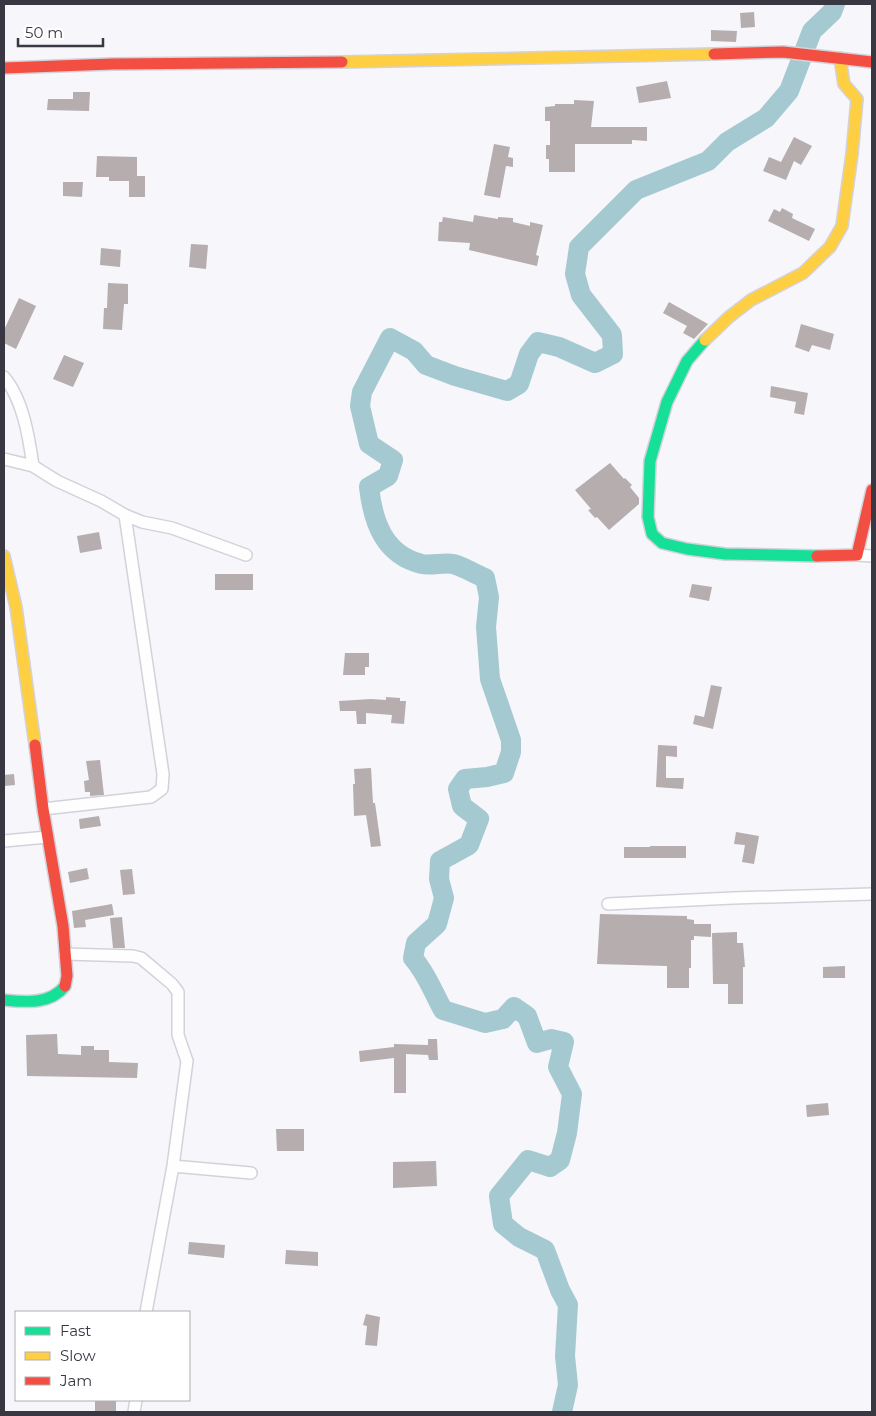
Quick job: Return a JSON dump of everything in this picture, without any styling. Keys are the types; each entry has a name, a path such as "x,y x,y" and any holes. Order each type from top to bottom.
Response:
{"street":[{"path":"4,68 112,64 402,62 783,52 817,54 872,62"},
{"path":"840,58 844,85 855,94 857,99 842,226 830,247 803,273 751,300 712,333 687,361 667,402 650,461 648,517 652,534 662,543 687,549 725,554 872,556"},
{"path":"4,377 19,406 29,437 33,466"},
{"path":"4,460 33,466 125,515 142,522 172,528 246,555"},
{"path":"857,555 872,490"},
{"path":"43,809 151,797 162,789 163,774 125,515"},
{"path":"4,556 18,616 47,837 63,926 66,984 58,995 41,1000 4,1000"},
{"path":"4,841 47,837"},
{"path":"608,904 872,894"},
{"path":"65,954 133,956 141,958 172,984 178,992 178,1030 187,1061 173,1166 146,1311"},
{"path":"173,1166 251,1173"}],"building":[{"path":"754,12 755,27 741,28 740,13"},
{"path":"711,30 737,31 736,42 711,41"},
{"path":"667,81 671,98 639,103 636,87"},
{"path":"73,92 90,92 89,111 47,110 48,99 73,99"},
{"path":"574,100 594,101 591,127 647,127 647,141 632,140 632,144 575,144 575,172 549,172 549,159 546,159 546,145 550,145 550,121 545,121 545,107 555,106 555,104 574,104"},
{"path":"794,137 812,146 801,165 794,161 786,180 763,171 769,157 781,162"},
{"path":"494,144 510,147 508,157 513,158 513,167 506,166 500,198 484,195"},
{"path":"97,156 137,157 137,176 145,176 145,197 129,197 129,181 109,181 109,177 96,177"},
{"path":"63,182 83,182 82,197 63,196"},
{"path":"782,208 793,214 792,218 815,229 809,241 768,221 774,209 780,212"},
{"path":"474,215 498,219 498,217 513,218 513,222 530,226 530,222 543,225 536,255 539,256 537,266 469,250 470,243 438,241 439,222 442,222 443,217 473,222"},
{"path":"191,244 208,245 206,269 189,267"},
{"path":"101,248 121,250 120,267 100,265"},
{"path":"108,283 128,284 128,304 124,304 122,330 103,329 104,308 107,308"},
{"path":"19,298 36,306 16,349 4,343 4,330"},
{"path":"669,302 708,324 694,339 683,333 687,326 663,313"},
{"path":"801,324 834,334 830,350 812,345 809,352 795,347"},
{"path":"64,355 84,363 73,387 53,379"},
{"path":"771,386 808,393 804,415 794,413 796,402 770,397"},
{"path":"610,463 632,485 630,487 639,498 639,504 609,530 588,510 591,509 575,490"},
{"path":"99,532 102,549 80,553 77,536"},
{"path":"215,574 253,574 253,590 215,590"},
{"path":"692,584 712,587 709,601 689,597"},
{"path":"345,653 369,653 369,667 365,667 365,675 343,675"},
{"path":"711,685 722,687 713,729 693,724 695,715 704,717"},
{"path":"386,697 400,698 400,701 406,701 404,724 391,723 392,715 366,713 366,724 357,724 356,711 340,711 339,701 386,700"},
{"path":"658,745 677,746 677,757 666,756 666,778 684,778 683,789 656,787"},
{"path":"100,760 104,795 90,796 90,792 85,792 84,781 89,780 86,761"},
{"path":"371,768 373,803 375,803 381,846 371,847 366,815 354,816 353,784 355,784 354,769"},
{"path":"14,774 15,785 4,786 4,775"},
{"path":"99,816 101,826 80,829 79,819"},
{"path":"736,832 759,836 754,864 742,862 745,845 734,844"},
{"path":"686,846 686,858 624,858 624,847"},
{"path":"87,868 89,879 70,883 68,872"},
{"path":"132,869 135,894 123,895 120,870"},
{"path":"112,904 114,915 85,920 86,927 74,928 72,911"},
{"path":"600,914 687,916 687,919 694,920 694,924 711,924 711,937 694,936 694,940 691,940 689,988 667,988 667,966 597,964"},
{"path":"122,917 125,948 113,948 110,918"},
{"path":"737,932 737,943 743,943 745,967 743,967 743,1004 728,1004 728,984 713,984 712,933"},
{"path":"845,966 845,978 823,978 823,967"},
{"path":"57,1034 58,1054 81,1055 81,1046 94,1046 94,1050 109,1050 109,1062 138,1063 137,1078 27,1076 26,1035"},
{"path":"428,1039 437,1039 438,1060 429,1060 428,1055 406,1054 406,1093 394,1093 394,1058 360,1062 359,1051 394,1047 394,1044 428,1045"},
{"path":"828,1103 829,1115 807,1117 806,1105"},
{"path":"276,1129 304,1129 304,1151 277,1151"},
{"path":"436,1161 437,1186 393,1188 393,1162"},
{"path":"189,1242 225,1245 224,1258 188,1254"},
{"path":"286,1250 318,1252 318,1266 285,1264"},
{"path":"366,1314 380,1317 377,1346 365,1345 367,1326 363,1325"},
{"path":"95,1401 116,1401 116,1412 95,1412"}],"waterway":[{"path":"562,1412 568,1385 565,1356 568,1305 560,1290 545,1250 519,1237 503,1224 499,1196 528,1160 550,1167 560,1160 567,1133 572,1094 558,1067 564,1042 551,1039 537,1043 527,1016 514,1007 503,1019 485,1023 443,1010 426,977 413,958 416,943 437,924 444,898 439,879 440,861 469,845 479,819 462,806 458,789 465,779 504,773 511,752 511,740 490,679 486,627 489,597 485,578 453,564 422,564 409,560 398,553 383,535 374,513 369,487 388,476 393,460 369,444 360,406 362,392 390,338 414,351 426,365 455,376 507,391 519,384 529,354 538,342 559,347 595,363 613,354 612,335 581,295 575,274 579,247 636,190 708,161 727,142 766,118 789,91 812,31 832,12 835,4"}],"traffic: fast":[{"path":"705,340 687,361 667,402 650,461 648,517 652,534 662,543 687,549 725,554 817,556"},
{"path":"4,1000 37,1001 52,996 65,986"}],"traffic: slow":[{"path":"342,62 714,54"},
{"path":"705,340 729,317 751,300 803,273 830,247 842,226 857,99 844,84 840,58"},
{"path":"4,556 16,607 35,745"}],"traffic: jam":[{"path":"714,54 783,52 872,62"},
{"path":"4,68 112,64 342,62"},
{"path":"817,556 857,555 872,490"},
{"path":"35,745 43,809 63,926 67,976 65,986"}]}
